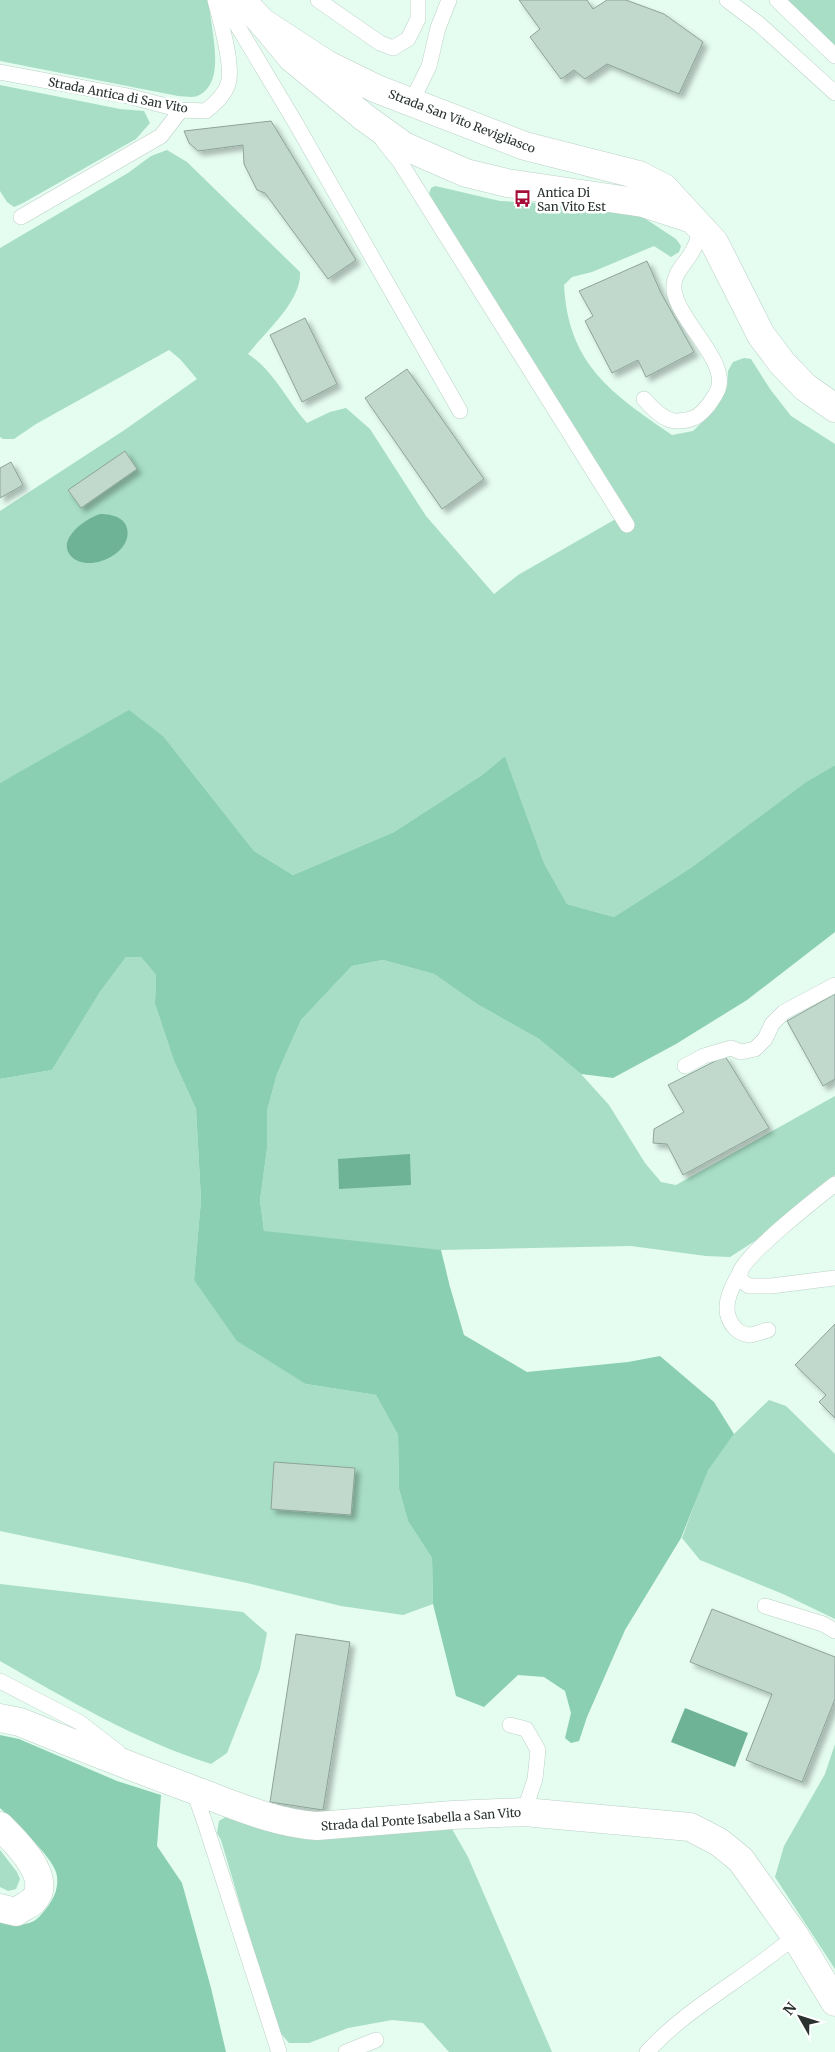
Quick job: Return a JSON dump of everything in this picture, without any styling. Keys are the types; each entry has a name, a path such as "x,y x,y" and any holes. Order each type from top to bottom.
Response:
{"street":[{"name":"Strada San Vito Revigliasco","path":"241,0 292,58 365,118 404,146 466,172 508,183 643,203 696,223"},
{"name":"Strada San Vito Revigliasco","path":"262,22 326,64 377,89 525,146 639,175 664,188 714,242 761,335 782,363 804,387 835,408"},
{"name":"Strada dal Ponte Isabella a San Vito","path":"0,1718 20,1722 152,1775 256,1813 296,1825 317,1826 425,1817 524,1812 690,1827 719,1842 741,1860 795,1936 835,2002"},
{"path":"0,1826 13,1838 35,1867 40,1883 34,1900 16,1912 0,1908"}],"lane":[{"name":"Strada Antica di San Vito","path":"0,72 128,96 181,110 206,111 221,98 229,83 229,63 215,0"},
{"path":"224,0 460,411"},
{"path":"318,0 380,43 394,48 408,40 418,19 418,0"},
{"path":"412,101 429,66 438,28 449,0"},
{"path":"728,0 760,24 835,94"},
{"path":"777,0 835,56"},
{"path":"21,217 161,136 181,110"},
{"path":"365,118 400,162 627,525"},
{"path":"644,399 656,412 675,422 694,419 704,410 720,387 719,373 714,362 680,307 674,291 675,278 693,251 696,223"},
{"path":"685,1066 704,1056 731,1048 741,1052 755,1049 766,1039 772,1024 784,1012 835,985"},
{"path":"768,1330 749,1334 738,1332 728,1321 727,1305 730,1290 748,1260 788,1222 834,1185"},
{"path":"740,1271 740,1280 749,1286 771,1286 835,1278"},
{"path":"765,1606 823,1624 835,1630"},
{"path":"0,1681 79,1722 110,1747 152,1775"},
{"path":"510,1726 526,1729 538,1750 535,1779 524,1812"},
{"path":"193,1789 279,2052"},
{"path":"647,2052 674,2027 723,1988 779,1950 795,1936"},
{"path":"346,2052 376,2040"}],"shaded area":[{"path":"0,0 209,0 215,53 215,67 212,79 207,89 197,96 178,96 0,61"},
{"path":"788,0 835,0 835,46"},
{"path":"0,85 120,109 144,111 150,123 136,139 14,207 7,202 0,191"},
{"path":"167,150 187,162 300,272 299,283 289,305 248,354 266,369 307,423 330,412 346,408 370,429 426,516 494,594 518,575 628,512 429,194 431,188 435,186 500,201 538,203 593,202 629,208 676,239 681,246 679,252 671,257 654,246 592,272 572,277 564,285 567,312 574,336 584,356 612,390 672,435 693,431 715,410 727,387 728,371 733,362 744,358 751,359 770,389 791,416 835,444 835,765 806,782 692,867 614,917 567,904 544,863 505,756 482,775 394,832 293,875 254,851 164,737 60,751 0,783 0,511 123,431 197,379 180,359 169,350 36,424 14,439 3,439 0,437 0,248 128,173 151,156"},
{"path":"100,514 111,515 124,522 128,532 124,545 118,552 102,561 85,563 77,560 70,555 67,549 67,542 70,536 81,524"},
{"path":"129,710 164,737 254,851 293,875 394,832 482,775 505,756 544,863 567,904 614,917 692,867 806,782 835,765 835,932 747,1000 676,1044 613,1078 581,1074 539,1039 477,1004 434,974 383,960 352,966 301,1020 277,1074 267,1111 267,1149 260,1200 264,1231 441,1250 464,1335 527,1372 628,1362 660,1356 714,1402 734,1434 708,1470 681,1538 625,1630 587,1717 579,1741 571,1743 565,1738 571,1713 565,1691 544,1677 518,1675 484,1707 456,1696 433,1604 432,1558 408,1521 399,1489 398,1435 376,1395 306,1384 237,1341 194,1280 201,1200 196,1109 174,1061 155,1004 156,975 141,957 126,957 100,992 52,1070 0,1079 0,783"},
{"path":"126,957 141,957 156,975 155,1004 174,1061 196,1109 201,1200 194,1280 306,1384 376,1395 398,1435 399,1489 408,1521 432,1558 433,1604 403,1615 341,1606 247,1583 0,1531 0,1079 52,1070 100,992"},
{"path":"383,960 434,974 477,1004 539,1039 581,1074 609,1105 645,1163 661,1182 676,1185 835,1096 835,1175 758,1239 730,1257 706,1256 631,1246 441,1250 318,1244 264,1231 260,1200 267,1149 267,1111 277,1074 301,1020 352,966"},
{"path":"410,1154 411,1185 339,1189 338,1159"},
{"path":"769,1400 786,1406 835,1454 835,1619 783,1594 700,1560 682,1538 707,1470 734,1434"},
{"path":"0,1584 243,1612 267,1633 260,1669 227,1753 211,1764 183,1754 103,1718 0,1661"},
{"path":"685,1708 748,1733 735,1767 671,1742"},
{"path":"0,1735 19,1739 117,1781 161,1795 157,1846 182,1883 211,1988 226,2052 0,2052 0,1920 10,1923 31,1923 39,1917 51,1902 56,1891 57,1878 56,1872 47,1856 0,1808"},
{"path":"835,1744 835,1969 775,1877 784,1846 825,1774"},
{"path":"227,1816 293,1837 452,1829 468,1857 552,2052 449,2052 423,2023 392,2020 348,2028 309,2043 289,2043 277,2029 221,1840 217,1833 219,1821"},
{"path":"0,1850 17,1872 20,1879 16,1889 8,1891 0,1887"}],"building":[{"path":"519,0 587,0 593,9 607,0 626,0 664,14 703,42 679,94 607,64 585,79 574,70 561,79 530,37 540,29"},
{"path":"271,121 356,260 328,279 265,193 257,190 244,164 243,145 198,151 189,143 184,131"},
{"path":"647,261 661,293 694,352 646,377 638,360 612,373 585,321 593,316 579,291"},
{"path":"305,318 337,384 302,402 270,335"},
{"path":"407,369 484,479 442,509 365,398"},
{"path":"125,451 137,469 81,508 68,490"},
{"path":"11,462 23,485 0,498 0,468"},
{"path":"835,994 835,1079 823,1086 787,1021"},
{"path":"725,1056 769,1128 683,1175 667,1144 653,1143 654,1129 684,1112 668,1085"},
{"path":"835,1324 835,1418 819,1402 826,1395 795,1365"},
{"path":"274,1462 355,1468 351,1515 271,1509"},
{"path":"712,1609 835,1657 835,1699 802,1782 746,1760 772,1694 690,1662"},
{"path":"296,1634 350,1642 323,1810 270,1802"}],"place":[{"name":"Antica Di San Vito Est","path":"523,199"}]}
